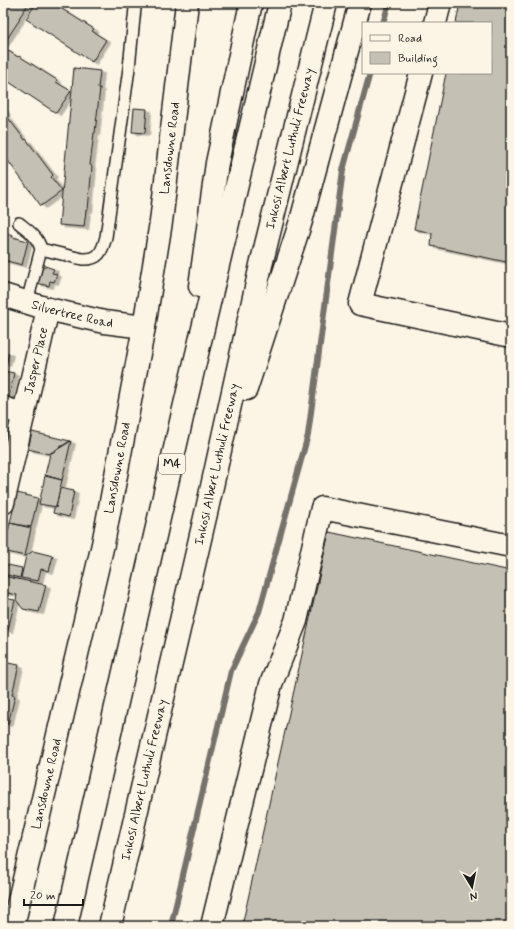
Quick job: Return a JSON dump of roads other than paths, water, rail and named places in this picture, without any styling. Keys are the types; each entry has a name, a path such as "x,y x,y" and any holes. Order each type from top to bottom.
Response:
{"main road":[{"name":"Lansdowne Road","path":"13,926 103,544 144,327 161,222 187,3"},
{"path":"184,412 217,163 251,3"},
{"name":"M4","path":"66,926 280,3"},
{"name":"Inkosi Albert Luthuli Freeway","path":"110,926 207,509 260,265 326,3"},
{"path":"207,509 301,221 360,3"},
{"path":"435,22 440,3"},
{"path":"421,74 360,304 511,336"},
{"name":"Silvertree Road","path":"3,295 48,309 104,322 144,327"},
{"name":"Jasper Place","path":"3,503 13,411 48,309"},
{"path":"212,926 271,684 296,622 322,508 511,546"}],"lane":[{"path":"41,249 88,260 96,258 102,251 106,237 129,68 135,8 134,3"},
{"path":"20,223 39,242 41,249 27,302"}],"waterway":[{"path":"383,22 389,3"},
{"path":"171,926 231,671 259,612 308,435 343,170 370,74"}]}
